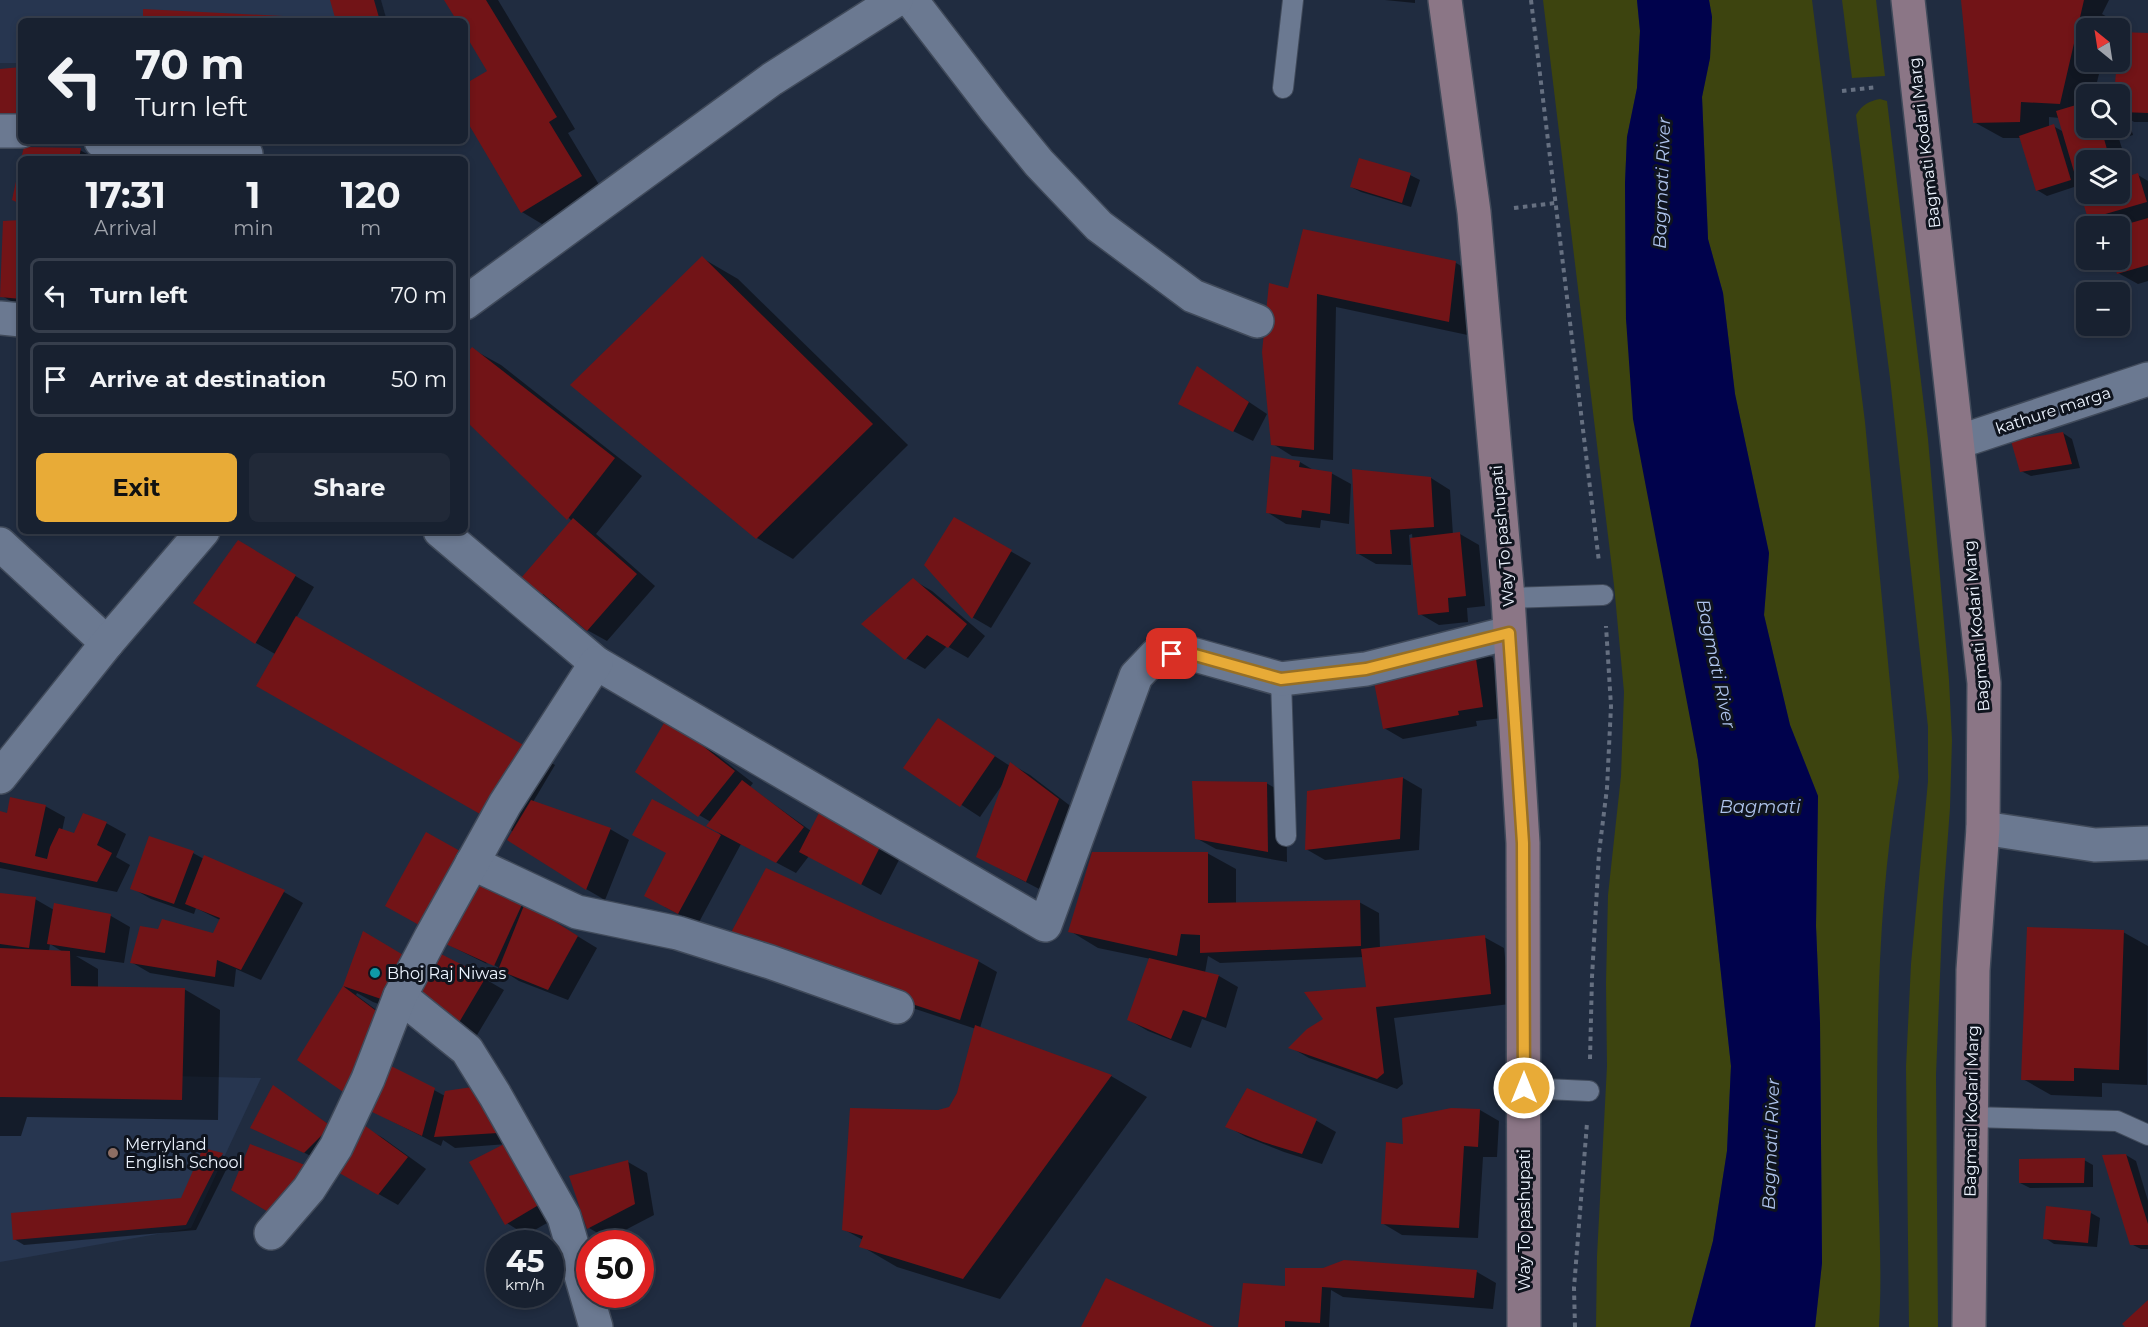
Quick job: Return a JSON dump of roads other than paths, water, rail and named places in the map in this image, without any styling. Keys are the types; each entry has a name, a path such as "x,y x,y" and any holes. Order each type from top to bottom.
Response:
{"main road":[{"name":"Way To pashupati","path":"1445,0 1474,212 1508,598 1523,843 1524,1327"},
{"name":"Bagmati Kodari Marg","path":"1908,0 1984,683 1983,828 1973,970 1969,1327"}],"street":[{"path":"468,301 772,79 896,0"},
{"path":"911,0 993,108 1039,163 1099,226 1193,296 1257,321"},
{"path":"0,131 18,131"},
{"path":"122,144 208,156 246,154"},
{"path":"0,318 18,320"},
{"name":"kathure marga","path":"1958,442 2148,379"},
{"path":"0,777 107,643 201,534"},
{"path":"444,534 596,663 1045,925 1136,676 1156,655 1188,653 1281,679 1366,669 1509,633"},
{"path":"0,544 107,643"},
{"path":"271,1233 309,1189 336,1147 368,1078 400,996 505,804 596,663"},
{"path":"1983,828 2095,845 2148,843"},
{"path":"472,863 578,912 678,933 770,962 897,1007"},
{"path":"400,996 467,1050 495,1095 564,1217 596,1327"}],"lane":[{"path":"1283,88 1293,0"},
{"path":"1508,598 1603,595"},
{"path":"1281,679 1286,836"},
{"path":"1524,1088 1589,1091"},
{"path":"1971,1116 2117,1121 2148,1135"}],"water":[{"name":"Bagmati","path":"1637,0 1709,0 1712,17 1710,58 1702,97 1708,239 1723,293 1735,394 1769,553 1764,615 1790,725 1818,796 1816,926 1820,1023 1822,1263 1815,1327 1690,1327 1713,1241 1727,1151 1731,1066 1698,760 1633,419 1626,319 1625,183 1627,137 1637,88 1640,31"}],"place":[{"name":"Bhoj Raj Niwas","path":"375,973"},
{"name":"Merryland English School","path":"113,1153"}],"water label":[{"name":"Bagmati River","path":"1662,183"},
{"name":"Bagmati River","path":"1716,664"},
{"name":"Bagmati River","path":"1771,1144"}]}
